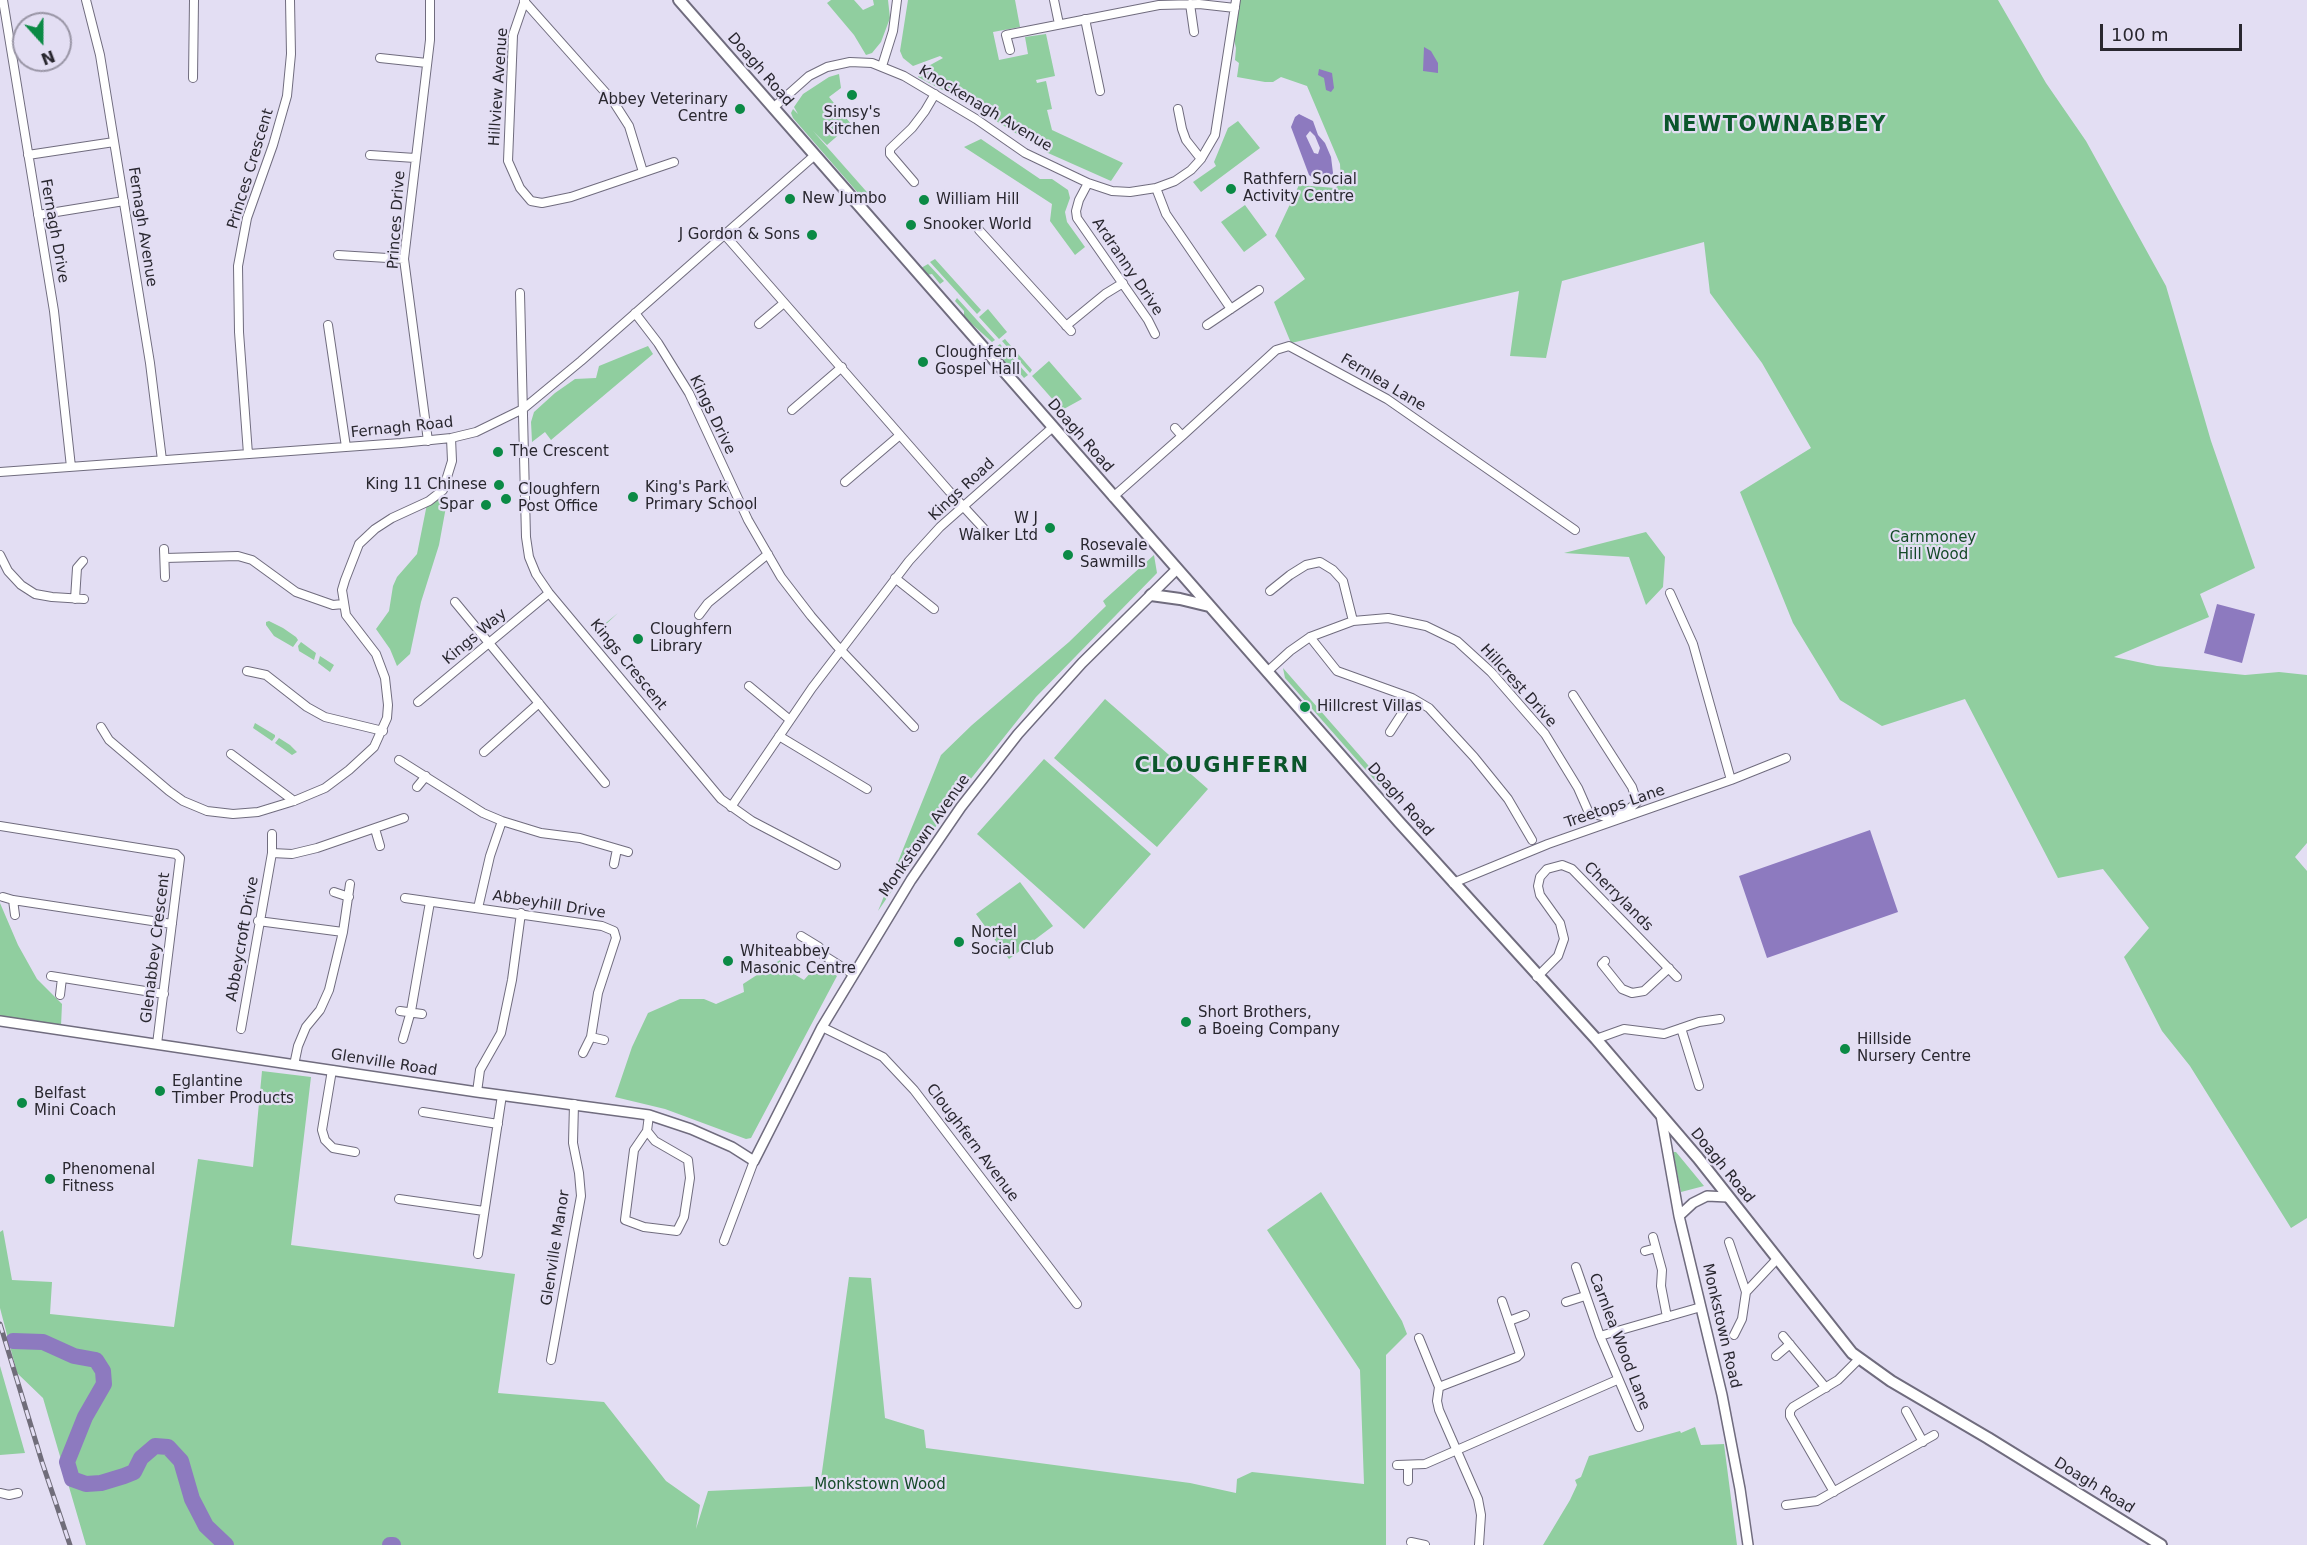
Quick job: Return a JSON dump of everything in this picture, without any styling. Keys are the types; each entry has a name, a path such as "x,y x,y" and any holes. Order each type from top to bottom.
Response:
{"main road":[{"name":"Doagh Road","path":"679,0 1267,672 1537,977 1596,1039 1661,1115 1859,1359 1891,1381 2161,1545"},
{"path":"1151,595 1209,606"}],"street":[{"name":"Fernagh Drive","path":"3,0 54,312 71,467"},
{"name":"Fernagh Avenue","path":"86,0 100,55 150,363 162,460"},
{"path":"193,78 194,0"},
{"name":"Princes Crescent","path":"248,454 239,332 238,266 247,219 285,102 291,54 290,0"},
{"name":"Princes Drive","path":"428,441 404,259 427,63 430,0"},
{"path":"882,66 893,31 897,0"},
{"path":"1054,0 1059,24"},
{"path":"524,1 613,101 629,126 642,172"},
{"name":"Hillview Avenue","path":"524,1 513,35 508,161 519,188 531,201 542,203 571,197 674,162"},
{"path":"1190,4 1194,32"},
{"path":"1010,50 1006,35 1059,24 1159,5 1236,4"},
{"name":"Knockenagh Avenue","path":"773,108 809,76 827,68 858,62 882,66 976,118 1025,153 1088,183 1121,191 1156,188 1176,181 1191,170 1201,159 1215,135 1236,4"},
{"path":"1085,19 1100,91"},
{"path":"380,58 427,63"},
{"path":"914,182 890,154 890,148 912,128 934,94"},
{"path":"1178,109 1186,140 1201,159"},
{"path":"28,155 114,142"},
{"path":"370,155 415,158"},
{"name":"Fernagh Road","path":"0,472 428,441 476,432 523,409 814,155"},
{"name":"Ardranny Drive","path":"1088,183 1079,200 1077,218 1124,283 1155,334"},
{"path":"1156,188 1166,214 1231,309"},
{"path":"38,215 124,201"},
{"path":"979,230 1068,328 1105,294 1124,283"},
{"path":"724,234 986,530"},
{"path":"338,255 404,259"},
{"path":"1207,325 1259,290"},
{"name":"Kings Crescent","path":"520,293 522,416 528,550 536,574 549,593 714,791 731,807 752,821 836,865"},
{"path":"759,324 784,303"},
{"name":"Kings Drive","path":"635,313 658,343 689,393 748,520 768,554 799,601 840,650"},
{"path":"328,325 346,447"},
{"name":"Fernlea Lane","path":"1113,497 1276,350 1289,346 1387,399 1575,530"},
{"path":"792,410 842,368"},
{"name":"Kings Road","path":"731,807 840,650 895,578 940,527 1053,427"},
{"path":"1175,428 1182,436"},
{"path":"845,482 900,435"},
{"path":"101,727 110,740 183,801 200,808 232,814 258,812 294,801 325,788 349,770 374,747 383,731 388,705 384,678 376,654 346,615 342,590 345,580 359,544 375,529 429,501 443,490 452,461 451,438"},
{"path":"164,549 165,577"},
{"path":"699,615 708,603 768,554"},
{"path":"0,555 8,571 21,585 35,594 84,599"},
{"path":"165,558 238,556 252,560 296,592 333,604 343,604"},
{"path":"75,598 77,568 83,561"},
{"path":"1270,591 1306,565 1320,562 1343,580 1353,621"},
{"name":"Monkstown Avenue","path":"754,1161 822,1027 911,880 961,807 1018,734 1082,663 1177,569"},
{"path":"895,578 934,609"},
{"name":"Kings Way","path":"418,702 549,593"},
{"path":"1670,593 1693,644 1731,780"},
{"path":"455,602 605,783"},
{"name":"Hillcrest Drive","path":"1267,672 1310,637 1335,626 1353,621 1388,618 1426,626 1457,641 1491,672 1545,734 1578,788 1589,813 1607,817 1627,811 1636,802 1632,787 1573,695"},
{"path":"1310,637 1337,671 1412,698 1429,708 1474,756 1508,799 1532,840"},
{"path":"840,650 914,727"},
{"path":"247,671 266,675 307,707 325,717 383,731"},
{"path":"749,686 790,720"},
{"path":"1390,732 1412,698"},
{"path":"484,752 539,703"},
{"path":"779,736 867,789"},
{"path":"231,754 294,801"},
{"name":"Treetops Lane","path":"1453,882 1548,844 1731,780 1786,758"},
{"path":"399,760 483,813 502,821 541,833 580,838 628,852"},
{"path":"417,788 426,776"},
{"path":"272,853 300,852 404,818"},
{"path":"478,908 490,856 502,821"},
{"name":"Glenabbey Crescent","path":"0,826 177,854 180,858 157,1044"},
{"path":"375,829 380,846"},
{"name":"Abbeycroft Drive","path":"241,1029 258,921 272,853 272,834"},
{"path":"614,864 617,849"},
{"name":"Cherrylands","path":"1537,977 1558,956 1564,939 1560,923 1540,895 1538,886 1540,877 1548,869 1562,864 1572,869 1677,977"},
{"path":"294,1065 298,1046 306,1027 320,1010 329,990 343,932 350,884"},
{"path":"334,892 349,897"},
{"path":"3,897 172,924"},
{"name":"Abbeyhill Drive","path":"405,898 521,913 602,926 614,931 616,938 598,993 591,1037 583,1053"},
{"path":"13,900 15,915"},
{"path":"403,1039 411,1011 430,902"},
{"path":"477,1092 480,1070 501,1033 512,980 521,913"},
{"path":"258,921 343,932"},
{"path":"801,936 819,947 823,955 853,974"},
{"path":"1605,961 1602,964 1622,989 1632,993 1644,991 1669,968"},
{"path":"51,976 164,994"},
{"path":"60,995 62,978"},
{"path":"400,1011 422,1014"},
{"path":"1596,1039 1624,1029 1664,1034 1720,1019"},
{"name":"Glenville Road","path":"0,1021 477,1092 649,1115 691,1129 732,1147 754,1161"},
{"name":"Cloughfern Avenue","path":"822,1027 883,1057 914,1090 1077,1304"},
{"path":"1682,1028 1699,1086"},
{"path":"591,1037 604,1040"},
{"path":"332,1070 322,1130 325,1140 333,1148 355,1152"},
{"path":"478,1254 502,1095"},
{"name":"Glenville Manor","path":"551,1360 581,1196 573,1143 574,1104"},
{"path":"423,1112 498,1124"},
{"path":"647,1131 655,1141 688,1160 690,1178 684,1217 677,1231 644,1227 625,1220 634,1150 647,1131 649,1115"},
{"name":"Monkstown Road","path":"1661,1115 1679,1216 1722,1395 1744,1509 1748,1545"},
{"path":"723,1241 754,1161"},
{"path":"1679,1216 1693,1203 1707,1196 1728,1197"},
{"path":"399,1199 484,1211"},
{"path":"1653,1237 1662,1270 1661,1286 1667,1317"},
{"path":"1729,1242 1746,1292 1742,1319 1734,1335"},
{"path":"1645,1251 1656,1248"},
{"path":"1746,1292 1778,1259"},
{"name":"Carnlea Wood Lane","path":"1576,1267 1617,1380 1639,1427"},
{"path":"1566,1302 1585,1296"},
{"path":"1439,1387 1520,1354 1502,1301"},
{"path":"1600,1336 1701,1307"},
{"path":"1509,1321 1525,1315"},
{"path":"1783,1336 1826,1388"},
{"path":"1419,1338 1439,1387 1437,1401 1478,1499 1481,1515 1479,1545"},
{"path":"1776,1356 1790,1344"},
{"path":"1834,1492 1790,1416 1793,1407 1838,1380 1859,1359"},
{"path":"1397,1465 1425,1464 1617,1380"},
{"path":"1906,1411 1923,1442"},
{"path":"1786,1505 1817,1501 1934,1436"},
{"path":"1408,1465 1408,1481"},
{"path":"0,1493 9,1495 18,1492"},
{"path":"1411,1542 1425,1545"}],"green space":[{"path":"831,0 854,0 863,10 874,5 873,0 888,0 890,18 881,42 872,53 866,55 854,35 827,3"},
{"path":"908,0 1015,0 1020,27 993,32 999,60 1028,54 1025,37 1046,34 1055,76 1036,80 1037,83 1046,81 1052,109 1047,110 1052,130 1123,163 1111,181 1048,153 965,102 918,77 923,69 943,58 940,56 913,66 903,58 900,51"},
{"name":"Carnmoney Hill Wood","path":"1240,0 1998,0 2046,83 2086,141 2166,286 2211,441 2255,568 2200,594 2209,617 2114,657 2157,666 2245,675 2279,672 2307,675 2307,843 2295,857 2307,871 2307,1218 2291,1228 2190,1066 2162,1031 2124,957 2149,928 2103,869 2058,878 1965,699 1882,726 1840,700 1793,623 1740,492 1811,448 1762,363 1710,293 1704,242 1562,281 1546,358 1510,356 1519,291 1291,343 1274,302 1305,279 1275,236 1299,185 1335,188 1341,183 1340,164 1307,86 1281,77 1273,82 1265,82 1237,77 1239,63 1235,60 1234,40"},
{"path":"839,74 841,88 829,97 851,124 827,145 813,131 873,199 865,201 791,113 793,109 798,114 794,107 803,94 829,77"},
{"path":"1238,121 1260,148 1201,192 1193,182 1216,166 1214,162 1228,128"},
{"path":"981,139 1040,179 1052,179 1068,190 1070,198 1065,212 1067,222 1085,247 1075,255 1050,221 1052,204 964,147"},
{"path":"1245,205 1267,235 1244,252 1221,222"},
{"path":"935,259 981,310 977,314 930,262"},
{"path":"928,264 944,281 940,284 932,274 927,275 921,268"},
{"path":"957,298 995,340 992,342 964,317 964,311 955,301"},
{"path":"988,309 1007,332 999,339 979,317"},
{"path":"1005,339 1032,370 1030,373 1002,341"},
{"path":"1000,344 1028,375 1024,378 1015,368 1009,368 996,347"},
{"path":"648,346 653,354 551,440 545,432 532,442 531,422 534,412 555,393 575,379 596,378 599,366"},
{"path":"1049,361 1082,399 1062,410 1032,376"},
{"path":"438,496 448,496 439,545 421,602 410,654 397,666 390,649 376,629 389,611 393,586 397,577 417,554 427,504"},
{"path":"1646,532 1665,557 1663,587 1646,605 1629,557 1564,553"},
{"path":"1154,555 1157,573 1036,697 954,800 878,911 941,755 972,725 1069,642 1106,606 1103,601"},
{"path":"618,613 604,626 610,636 607,640 599,637 596,631"},
{"path":"269,621 296,637 298,640 293,647 274,636 266,625"},
{"path":"301,642 316,653 314,660 299,651 298,646"},
{"path":"320,656 334,665 330,672 318,663"},
{"path":"1283,668 1382,781 1379,785 1285,678"},
{"path":"1105,699 1208,789 1157,847 1054,758"},
{"path":"255,723 275,735 272,741 253,728"},
{"path":"279,738 297,752 292,755 275,743"},
{"path":"1044,759 1151,854 1084,929 977,834"},
{"path":"1020,882 1053,926 1009,959 976,914"},
{"path":"0,903 18,945 37,979 62,1004 61,1026 0,1019"},
{"path":"780,960 784,968 804,980 819,963 837,976 751,1138 746,1139 665,1109 615,1097 632,1047 648,1013 680,999 704,999 716,1004 744,992 743,984"},
{"name":"Monkstown Wood","path":"262,1071 311,1077 291,1245 515,1274 498,1393 604,1402 666,1481 700,1505 696,1529 708,1491 820,1486 849,1277 871,1278 885,1418 924,1430 926,1448 1190,1483 1236,1493 1237,1479 1252,1472 1364,1484 1360,1370 1267,1230 1321,1192 1402,1321 1407,1334 1386,1355 1386,1545 86,1545 43,1398 17,1373 0,1308 0,1232 3,1230 12,1280 52,1282 50,1314 174,1327 198,1159 253,1167"},
{"path":"1673,1152 1676,1152 1704,1186 1681,1192"},
{"path":"0,1366 25,1453 0,1455"},
{"path":"1695,1427 1701,1445 1724,1444 1737,1545 1543,1545 1570,1500 1577,1485 1575,1480 1581,1477 1589,1456 1680,1431 1681,1433"}],"shaded area":[{"path":"1424,47 1431,51 1438,63 1438,73 1423,71"},
{"path":"1319,69 1332,73 1334,88 1331,92 1326,90 1324,78 1318,75"},
{"path":"1299,114 1313,121 1318,135 1325,143 1331,157 1333,178 1330,182 1318,182 1309,175 1291,127 1295,117","holes":["1310,131 1320,148 1318,154 1314,153 1306,136"]},
{"path":"2217,604 2255,614 2242,663 2204,653"},
{"path":"1870,830 1898,912 1767,958 1739,876"}],"waterway":[{"path":"13,1341 43,1342 74,1356 96,1360 103,1371 104,1384 85,1417 67,1462 72,1479 86,1484 101,1483 124,1476 134,1472 141,1458 155,1446 168,1447 181,1461 192,1499 206,1526 226,1545"}],"railway":[{"path":"0,1324 70,1545"}],"place":[{"name":"Simsy's Kitchen","path":"852,95"},
{"name":"Abbey Veterinary Centre","path":"740,109"},
{"name":"Rathfern Social Activity Centre","path":"1231,189"},
{"name":"New Jumbo","path":"790,199"},
{"name":"William Hill","path":"924,200"},
{"name":"Snooker World","path":"911,225"},
{"name":"J Gordon & Sons","path":"812,235"},
{"name":"Cloughfern Gospel Hall","path":"923,362"},
{"name":"The Crescent","path":"498,452"},
{"name":"King 11 Chinese","path":"499,485"},
{"name":"King's Park Primary School","path":"633,497"},
{"name":"Cloughfern Post Office","path":"506,499"},
{"name":"Spar","path":"486,505"},
{"name":"W J Walker Ltd","path":"1050,528"},
{"name":"Rosevale Sawmills","path":"1068,555"},
{"name":"Cloughfern Library","path":"638,639"},
{"name":"Hillcrest Villas","path":"1305,707"},
{"name":"Nortel Social Club","path":"959,942"},
{"name":"Whiteabbey Masonic Centre","path":"728,961"},
{"name":"Short Brothers, a Boeing Company","path":"1186,1022"},
{"name":"Hillside Nursery Centre","path":"1845,1049"},
{"name":"Eglantine Timber Products","path":"160,1091"},
{"name":"Belfast Mini Coach","path":"22,1103"},
{"name":"Phenomenal Fitness","path":"50,1179"}],"district":[{"name":"NEWTOWNABBEY","path":"1775,126"},
{"name":"CLOUGHFERN","path":"1222,767"}]}
